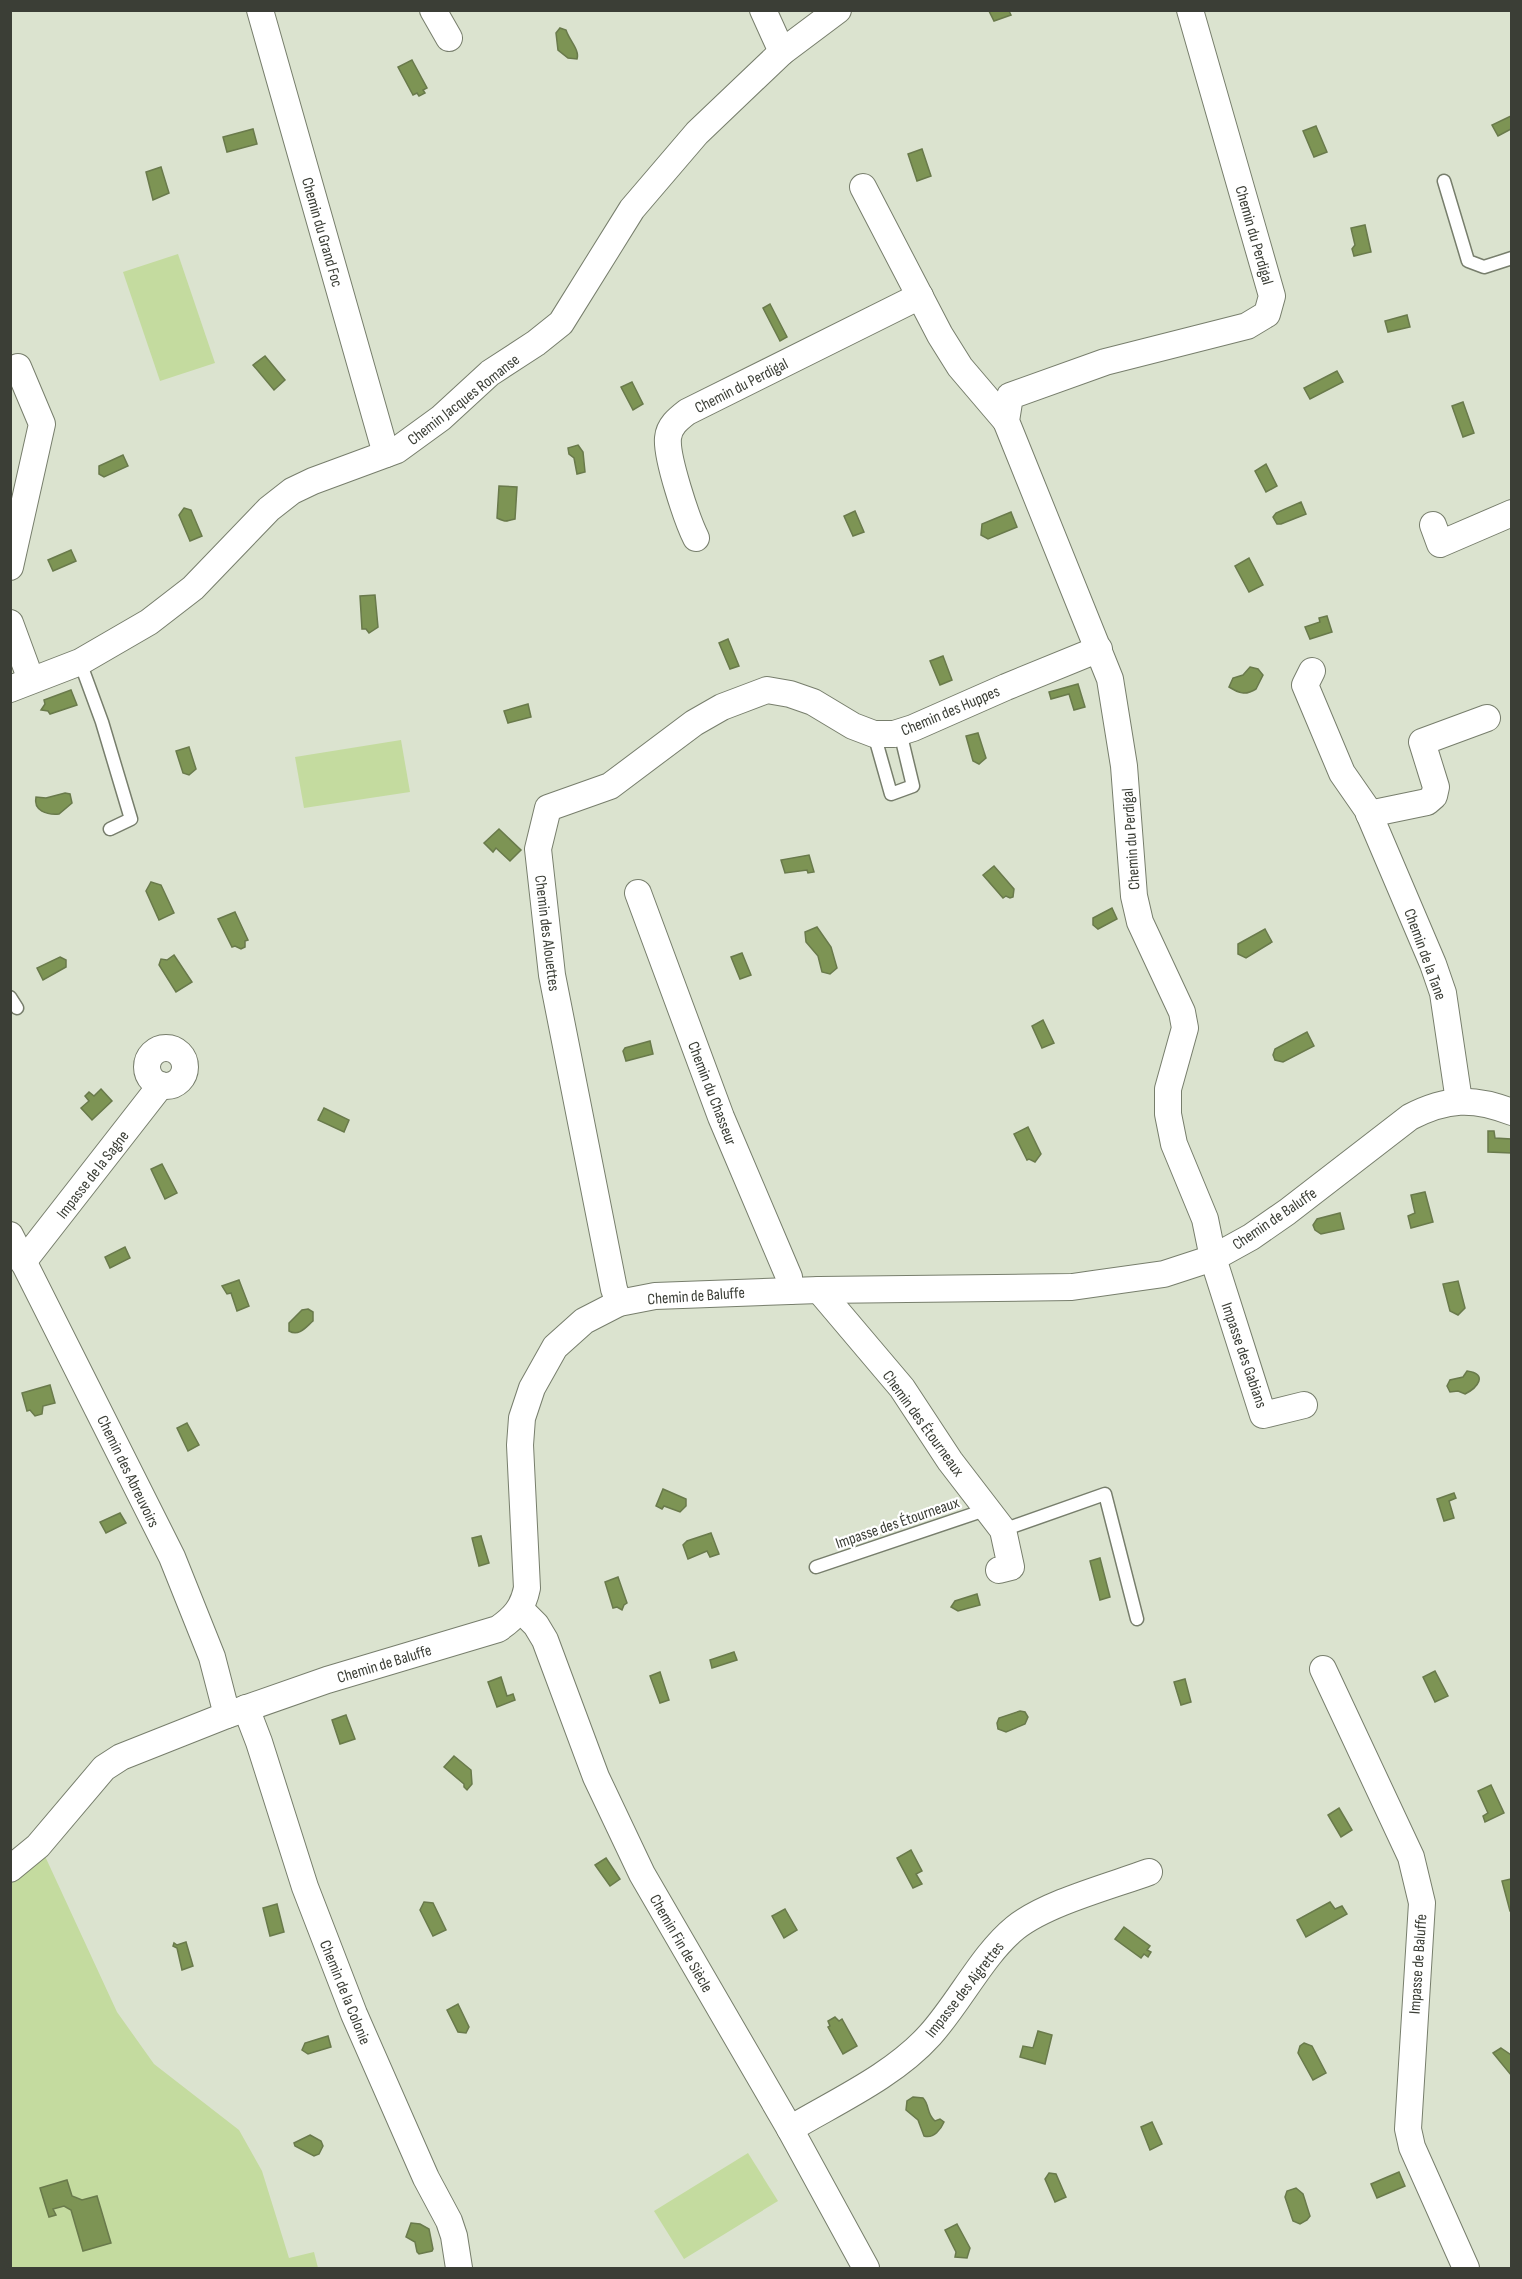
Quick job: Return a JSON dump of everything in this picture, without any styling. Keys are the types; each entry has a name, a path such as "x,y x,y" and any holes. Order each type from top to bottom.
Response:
{"street":[{"name":"Chemin du Grand Foc","path":"260,10 386,454"},
{"path":"433,10 449,38"},
{"path":"763,10 782,52"},
{"name":"Chemin Jacques Romanse","path":"21,684 80,662 168,609 193,588 269,509 292,491 398,450 441,418 490,373 536,343 561,323 632,210 697,133 782,52 838,10"},
{"name":"Chemin du Perdigal","path":"1006,421 1010,396 1105,362 1247,326 1267,314 1272,296 1190,10"},
{"name":"Chemin du Perdigal","path":"863,187 960,367 1006,421 1110,679 1124,766 1134,896 1140,922 1182,1012 1185,1028 1168,1089 1170,1124 1174,1144 1204,1219 1213,1258"},
{"name":"Chemin du Perdigal","path":"696,538 689,523 669,453 668,436 674,422 687,412 920,296"},
{"path":"10,567 42,424 18,367"},
{"path":"1433,525 1440,544 1512,513"},
{"path":"10,623 21,684"},
{"name":"Chemin des Huppes","path":"767,690 790,694 813,702 854,726 874,734 900,732 1099,649"},
{"name":"Chemin de la Tane","path":"1312,671 1305,685 1342,773 1369,814 1429,954 1443,993 1459,1101"},
{"name":"Chemin des Alouettes","path":"619,1303 614,1289 591,1177 552,975 538,849 548,808 610,786 694,723 722,707 767,690"},
{"path":"1369,814 1427,802 1434,796 1436,788 1422,742 1487,718"},
{"name":"Chemin du Chasseur","path":"638,893 721,1117 789,1277 790,1291"},
{"name":"Impasse de la Sagne","path":"18,1267 161,1085"},
{"name":"Chemin de Baluffe","path":"10,1869 38,1846 104,1768 121,1757 327,1680 498,1629 509,1622 520,1609 527,1588 520,1445 522,1418 532,1388 555,1347 584,1321 619,1303 655,1296 790,1291 1072,1287 1164,1274 1213,1258 1251,1237 1410,1117 1430,1107 1459,1101 1480,1102 1512,1112"},
{"name":"Chemin des Abreuvoirs","path":"10,1235 18,1267 92,1395 172,1557 237,1712"},
{"name":"Impasse des Gabians","path":"1213,1258 1263,1415 1304,1405"},
{"name":"Chemin des Étourneaux","path":"819,1290 902,1388 950,1461 1003,1530 1011,1567 999,1570"},
{"name":"Chemin Fin de Siècle","path":"520,1609 536,1625 545,1640 596,1777 642,1874 790,2129 866,2268"},
{"name":"Impasse de Baluffe","path":"1323,1669 1411,1857 1422,1903 1408,2129 1412,2147 1466,2268"},
{"name":"Chemin de la Colonie","path":"237,1712 354,2014 426,2178 449,2221 459,2268"},
{"name":"Impasse des Aigrettes","path":"790,2129 913,2053 958,2001 1001,1941 1015,1927 1051,1907 1149,1872"}],"lane":[{"path":"1444,181 1468,261 1484,267 1512,258"},
{"path":"80,662 102,722 131,819 110,829"},
{"path":"874,734 891,794 913,786 900,732"},
{"path":"1003,1530 1105,1494 1137,1619"},
{"name":"Impasse des Étourneaux","path":"816,1567 988,1509"}],"shaded area":[{"path":"989,11 1009,11 1011,15 994,21"},
{"path":"560,28 566,30 576,49 577,59 568,58 558,50 556,33"},
{"path":"412,60 427,88 423,90 425,93 419,96 417,93 413,95 398,67"},
{"path":"1511,116 1511,129 1498,136 1492,125"},
{"path":"1316,126 1327,152 1314,157 1303,131"},
{"path":"253,129 257,144 227,152 223,137"},
{"path":"922,149 931,176 917,181 908,154"},
{"path":"161,167 169,193 153,200 146,172"},
{"path":"1365,225 1371,252 1354,256 1352,249 1355,245 1351,228"},
{"path":"178,254 215,363 160,381 123,272"},
{"path":"770,304 787,337 780,341 763,308"},
{"path":"1407,315 1410,327 1388,332 1385,321"},
{"path":"265,356 285,380 274,390 253,365"},
{"path":"1337,371 1343,382 1310,399 1304,388"},
{"path":"632,382 643,404 633,410 621,387"},
{"path":"1463,402 1474,433 1463,437 1452,406"},
{"path":"578,445 583,452 585,472 577,474 574,458 569,454 568,448"},
{"path":"123,455 128,466 104,477 99,474 99,466"},
{"path":"1266,464 1277,486 1266,492 1255,471"},
{"path":"499,486 517,487 515,519 506,521 497,518"},
{"path":"1301,502 1306,514 1277,524 1273,517 1276,513"},
{"path":"184,508 191,510 202,536 190,541 179,515"},
{"path":"855,511 864,532 853,536 844,516"},
{"path":"1011,512 1017,527 988,539 981,535 982,524"},
{"path":"71,550 76,561 53,571 48,560"},
{"path":"1249,558 1263,585 1249,592 1235,566"},
{"path":"375,595 378,627 369,633 366,629 362,629 360,596"},
{"path":"1327,616 1332,632 1310,639 1305,627 1320,622 1319,618"},
{"path":"728,639 739,666 730,669 719,643"},
{"path":"943,656 952,680 940,685 930,661"},
{"path":"1250,667 1258,669 1263,675 1256,689 1242,693 1229,687 1233,678 1243,675"},
{"path":"1078,684 1085,707 1074,710 1069,694 1051,699 1049,692"},
{"path":"71,690 77,705 50,714 48,711 41,710 45,704 44,700"},
{"path":"528,704 531,717 508,723 504,711"},
{"path":"978,733 986,758 979,764 973,761 966,736"},
{"path":"401,740 410,792 304,808 295,757"},
{"path":"189,747 196,769 189,775 183,773 176,751"},
{"path":"65,793 70,794 72,803 59,814 46,813 37,806 36,797 46,798"},
{"path":"499,829 521,850 510,861 496,848 493,852 484,843"},
{"path":"809,855 814,872 808,873 807,870 785,873 781,860"},
{"path":"994,866 1014,889 1013,897 1003,898 983,875"},
{"path":"151,882 161,885 174,913 159,920 146,891"},
{"path":"1112,908 1117,919 1098,929 1093,925 1093,918"},
{"path":"235,912 248,940 245,941 245,947 241,949 232,947 218,919"},
{"path":"817,927 831,947 837,968 830,974 822,972 818,956 806,942 805,932"},
{"path":"1265,929 1272,942 1246,958 1238,954 1238,944"},
{"path":"742,953 751,975 740,979 731,957"},
{"path":"174,955 192,982 176,992 159,965 161,959 167,960"},
{"path":"60,957 66,960 66,967 43,980 37,968"},
{"path":"1043,1020 1054,1043 1042,1048 1032,1026"},
{"path":"1307,1032 1314,1046 1283,1062 1275,1060 1273,1055 1275,1049"},
{"path":"650,1041 653,1054 626,1061 623,1051 625,1048"},
{"path":"101,1089 112,1101 92,1120 81,1108 89,1101 85,1096 89,1092 94,1096"},
{"path":"324,1108 349,1120 344,1132 318,1120"},
{"path":"1028,1127 1041,1154 1035,1162 1027,1160 1014,1134"},
{"path":"1488,1131 1494,1131 1495,1138 1511,1139 1511,1153 1488,1152"},
{"path":"162,1164 177,1193 165,1199 151,1169"},
{"path":"1425,1192 1433,1222 1411,1228 1408,1216 1415,1213 1411,1195"},
{"path":"1340,1213 1344,1229 1321,1234 1315,1230 1313,1225 1317,1219"},
{"path":"125,1247 130,1258 110,1268 105,1257"},
{"path":"239,1280 249,1306 237,1311 231,1293 227,1294 222,1286"},
{"path":"1458,1281 1465,1308 1458,1315 1450,1311 1443,1284"},
{"path":"308,1309 313,1312 313,1321 299,1332 289,1331 289,1323 302,1310"},
{"path":"1467,1371 1478,1375 1477,1385 1465,1394 1458,1391 1450,1392 1447,1386 1450,1380 1463,1377"},
{"path":"50,1385 55,1403 43,1406 42,1414 35,1416 30,1410 27,1411 22,1393"},
{"path":"187,1423 199,1445 188,1451 177,1428"},
{"path":"663,1489 686,1499 686,1506 680,1512 664,1506 662,1509 656,1506"},
{"path":"1454,1493 1456,1498 1449,1501 1454,1518 1444,1521 1437,1499"},
{"path":"120,1513 126,1523 106,1533 100,1522"},
{"path":"711,1533 719,1554 710,1557 707,1551 688,1559 683,1545 687,1541"},
{"path":"481,1536 489,1563 479,1566 472,1538"},
{"path":"1100,1558 1110,1597 1100,1600 1090,1561"},
{"path":"618,1577 627,1603 622,1610 617,1607 613,1608 605,1582"},
{"path":"977,1594 980,1605 958,1611 951,1607 955,1601"},
{"path":"734,1652 737,1660 712,1668 710,1660"},
{"path":"1435,1671 1448,1696 1435,1702 1423,1677"},
{"path":"660,1672 669,1700 660,1703 650,1676"},
{"path":"501,1677 507,1696 513,1694 515,1700 497,1707 488,1682"},
{"path":"1185,1679 1191,1702 1181,1705 1174,1682"},
{"path":"1020,1711 1025,1712 1028,1717 1025,1724 1006,1732 998,1729 999,1718"},
{"path":"346,1715 355,1739 340,1744 332,1720"},
{"path":"454,1756 471,1770 472,1784 467,1790 464,1784 444,1767"},
{"path":"1491,1785 1504,1813 1485,1822 1483,1816 1488,1813 1478,1791"},
{"path":"1339,1808 1352,1830 1341,1837 1328,1815"},
{"path":"911,1850 922,1871 916,1874 922,1884 913,1888 897,1858"},
{"path":"44,1854 117,2012 154,2064 239,2130 262,2171 289,2258 314,2252 318,2268 11,2268 10,1883"},
{"path":"606,1858 620,1879 610,1886 595,1865"},
{"path":"1511,1879 1512,1911 1510,1911 1502,1881"},
{"path":"424,1902 433,1903 446,1930 433,1936 420,1910"},
{"path":"1330,1902 1335,1909 1342,1906 1347,1914 1306,1937 1297,1920"},
{"path":"277,1904 284,1932 270,1936 263,1908"},
{"path":"785,1909 797,1930 784,1938 772,1916"},
{"path":"1124,1927 1150,1946 1147,1950 1151,1952 1148,1957 1144,1954 1141,1958 1115,1939"},
{"path":"186,1942 193,1966 182,1970 177,1948 173,1946 174,1943 177,1945"},
{"path":"458,2004 469,2027 466,2033 458,2032 447,2010"},
{"path":"835,2017 839,2021 842,2019 857,2046 843,2054 828,2027 830,2026 828,2021"},
{"path":"1038,2031 1052,2035 1045,2064 1020,2057 1023,2046 1033,2048"},
{"path":"328,2036 331,2047 308,2054 302,2050 305,2043"},
{"path":"1304,2043 1312,2046 1326,2073 1313,2080 1298,2053 1300,2046"},
{"path":"1501,2048 1511,2055 1511,2075 1493,2053"},
{"path":"913,2097 923,2098 932,2118 935,2121 940,2119 944,2122 934,2135 924,2136 918,2120 906,2110 907,2101"},
{"path":"1152,2122 1162,2144 1150,2150 1141,2127"},
{"path":"310,2135 321,2141 323,2146 319,2154 314,2156 295,2146 294,2143"},
{"path":"748,2153 778,2201 684,2259 654,2211"},
{"path":"1399,2172 1405,2186 1377,2198 1371,2184"},
{"path":"1049,2173 1056,2174 1066,2197 1055,2202 1045,2179"},
{"path":"67,2180 72,2196 82,2200 97,2196 111,2243 83,2251 71,2210 64,2206 53,2209 56,2215 49,2217 40,2188"},
{"path":"1296,2188 1303,2194 1310,2216 1300,2224 1293,2221 1285,2197 1287,2191"},
{"path":"411,2223 420,2224 429,2229 432,2251 419,2254 417,2252 415,2242 406,2237"},
{"path":"957,2224 970,2248 967,2258 955,2257 956,2252 945,2230"}]}
